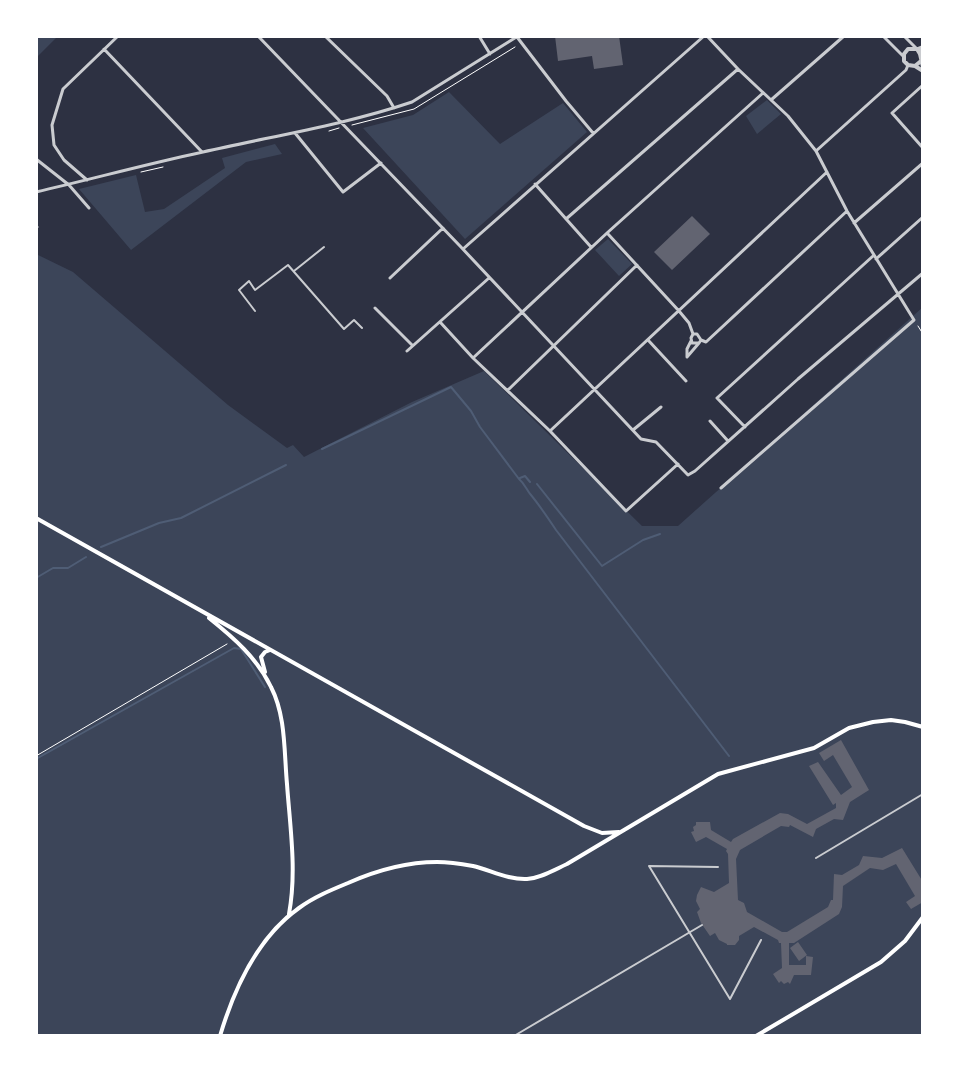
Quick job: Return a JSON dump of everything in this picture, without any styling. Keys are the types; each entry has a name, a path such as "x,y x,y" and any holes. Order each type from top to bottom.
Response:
{"main road":[{"path":"36,518 584,826 602,833 622,832"},
{"path":"198,609 234,637 256,661 271,685"},
{"path":"234,637 242,634"},
{"path":"272,650 261,657 282,725 293,891 288,916"},
{"path":"220,1036 227,1013 253,958 268,937 288,916 334,888 400,866 436,862 471,865 524,879 541,876 567,864 718,774 814,748 849,728 873,722 891,720 923,727"},
{"path":"756,1036 881,962 905,941 923,917"}],"street":[{"path":"87,180 64,160 54,145 52,125 63,89 118,36"},
{"path":"258,36 641,439 656,442 688,475 923,273"},
{"path":"325,36 387,96 394,108"},
{"path":"479,36 490,54"},
{"path":"36,192 202,152 344,125 412,102 518,36 593,133"},
{"path":"463,249 706,36 788,116 816,151 847,211 914,320 721,488"},
{"path":"771,100 844,36"},
{"path":"883,36 908,65 923,69"},
{"path":"904,36 920,49 923,69"},
{"path":"104,49 202,152"},
{"path":"903,57 908,49 920,49"},
{"path":"915,66 921,61"},
{"path":"816,151 908,65"},
{"path":"566,219 738,69"},
{"path":"923,85 892,113 923,148"},
{"path":"473,358 763,93"},
{"path":"295,133 343,192 381,163"},
{"path":"36,159 69,185 89,208"},
{"path":"854,223 923,163"},
{"path":"550,431 827,172"},
{"path":"535,184 591,248"},
{"path":"691,341 696,344 706,342 847,211"},
{"path":"745,427 717,398 923,217"},
{"path":"390,278 443,228"},
{"path":"607,233 679,311 699,334 700,342 687,357 693,334 689,323"},
{"path":"293,271 324,247"},
{"path":"255,311 239,290 249,281 255,290 288,265 344,329 354,320 362,328"},
{"path":"508,390 637,265"},
{"path":"407,351 489,278"},
{"path":"375,308 413,346"},
{"path":"440,322 626,511 678,464"},
{"path":"693,334 699,334"},
{"path":"648,340 686,381"},
{"path":"633,430 661,407"},
{"path":"710,421 728,441"},
{"path":"816,858 923,794"},
{"path":"718,867 649,866 730,999 761,940"},
{"path":"514,1036 702,925"}],"path":[{"path":"327,131 344,125"},
{"path":"131,174 172,165"},
{"path":"914,320 923,334"},
{"path":"36,756 234,637"}],"shaded area":[{"path":"36,36 58,36 36,58"},
{"path":"449,92 500,144 563,103 587,132 465,239 363,128 413,115"},
{"path":"767,100 781,114 757,134 746,116"},
{"path":"275,144 282,154 246,162 131,250 79,189 136,175 145,212 164,209 225,168 222,158"},
{"path":"608,239 632,264 619,276 595,250"},
{"path":"36,254 73,272 228,405 287,448 293,445 304,457 412,402 484,371 642,526 678,526 923,307 923,1036 36,1036"}],"building":[{"path":"555,36 619,36 623,65 594,69 592,56 558,61"},
{"path":"692,216 710,234 672,270 654,252"},
{"path":"841,740 869,790 850,802 843,820 834,819 816,829 813,837 790,825 781,826 740,850 736,859 738,900 744,903 747,912 787,932 828,907 833,900 834,874 842,875 859,865 863,856 882,858 902,848 923,882 923,902 911,909 906,902 915,896 896,864 883,870 870,868 843,886 839,914 794,943 789,943 789,965 806,965 806,956 813,957 811,975 794,975 790,984 779,983 773,974 782,968 781,943 778,940 754,927 739,936 735,945 727,945 715,933 710,936 701,923 697,912 700,909 697,895 701,887 714,892 729,883 728,854 727,849 706,837 696,842 691,832 696,822 710,822 711,830 731,842 780,813 807,824 836,808 836,803 833,805 809,766 818,762 841,795 852,787 833,755 824,761 819,753"},
{"path":"798,942 807,955 799,961 790,948"}],"waterway":[{"path":"322,449 451,387 729,756"},
{"path":"101,547 159,523 181,518 286,465"},
{"path":"520,478 525,476 530,482"},
{"path":"537,484 602,566 643,540 660,534"},
{"path":"36,578 53,568 68,568 86,557"},
{"path":"36,759 234,648 241,649 265,687"}]}
